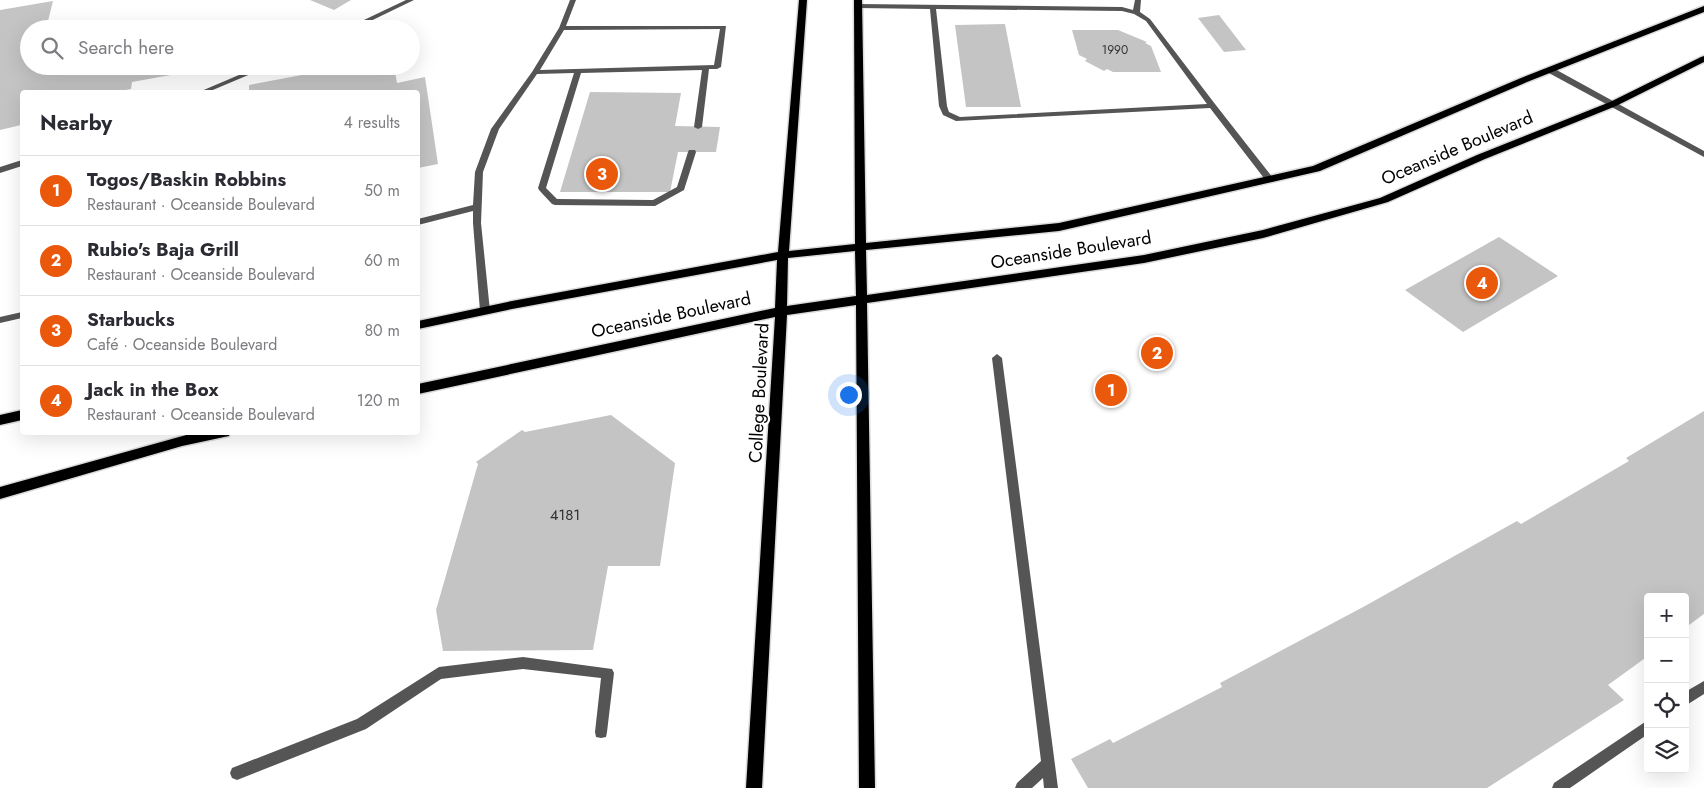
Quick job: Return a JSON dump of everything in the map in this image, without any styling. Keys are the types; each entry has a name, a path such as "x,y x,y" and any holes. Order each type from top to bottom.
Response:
{"main road":[{"name":"College Boulevard","path":"754,788 782,311 783,255 803,0"},
{"path":"858,3 863,299 867,788"},
{"name":"Oceanside Boulevard","path":"420,325 485,310 783,255 1059,227 1316,170 1550,70 1704,9"},
{"name":"Oceanside Boulevard","path":"420,389 782,311 1144,259 1263,234 1384,200 1481,157 1614,104 1704,58"},
{"path":"0,420 20,415"},
{"path":"0,493 182,441 210,435"}],"street":[{"path":"368,20 412,0"},
{"path":"485,310 476,223 479,172 495,129 535,72 562,28 573,0"},
{"path":"1136,13 1138,0"},
{"path":"858,3 933,8 1122,9 1136,13 1148,20 1270,180"},
{"path":"933,8 943,106 946,113 959,120 1212,106"},
{"path":"535,72 717,67 724,27 562,28"},
{"path":"698,127 706,67"},
{"path":"1550,70 1704,154"},
{"path":"578,71 542,188 554,202 654,203 681,188 692,152"},
{"path":"208,90 245,75"},
{"path":"0,170 20,164"},
{"path":"420,221 477,207"},
{"path":"0,320 20,315"},
{"path":"997,358 1051,788"},
{"path":"237,773 361,724 442,672 524,663 608,673 601,732"},
{"path":"1689,697 1704,687"},
{"path":"1559,788 1645,728"},
{"path":"1022,788 1048,764"}],"building":[{"path":"310,0 351,0 334,10"},
{"path":"53,1 48,20 20,20 20,75 171,75 132,82 131,89 126,90 20,90 20,125 0,130 0,10"},
{"path":"1219,15 1246,50 1224,52 1198,18"},
{"path":"1005,24 1021,107 966,107 955,25"},
{"path":"1072,30 1118,30 1147,42 1145,43 1151,46 1161,72 1113,72 1107,69 1104,71 1085,61 1087,59 1079,55"},
{"path":"302,75 396,75 397,83 425,77 438,164 420,168 420,90 249,90 249,85"},
{"path":"590,92 681,93 675,126 720,127 716,152 678,152 670,192 560,192"},
{"path":"1499,237 1558,276 1463,332 1405,290"},
{"path":"1704,411 1704,614 1689,625 1689,593 1644,593 1644,659 1608,685 1624,700 1487,788 1088,788 1071,759 1110,739 1113,743 1222,687 1220,683 1365,606 1517,521 1521,524 1629,461 1626,458"},
{"path":"611,415 675,463 660,566 608,566 593,650 443,651 436,610 478,464 476,462 522,430 525,432"}],"place":[{"name":"Starbucks","path":"602,174"},
{"name":"Jack in the Box","path":"1482,283"},
{"name":"Rubio's Baja Grill","path":"1157,353"},
{"name":"Togos/Baskin Robbins","path":"1111,390"}]}
